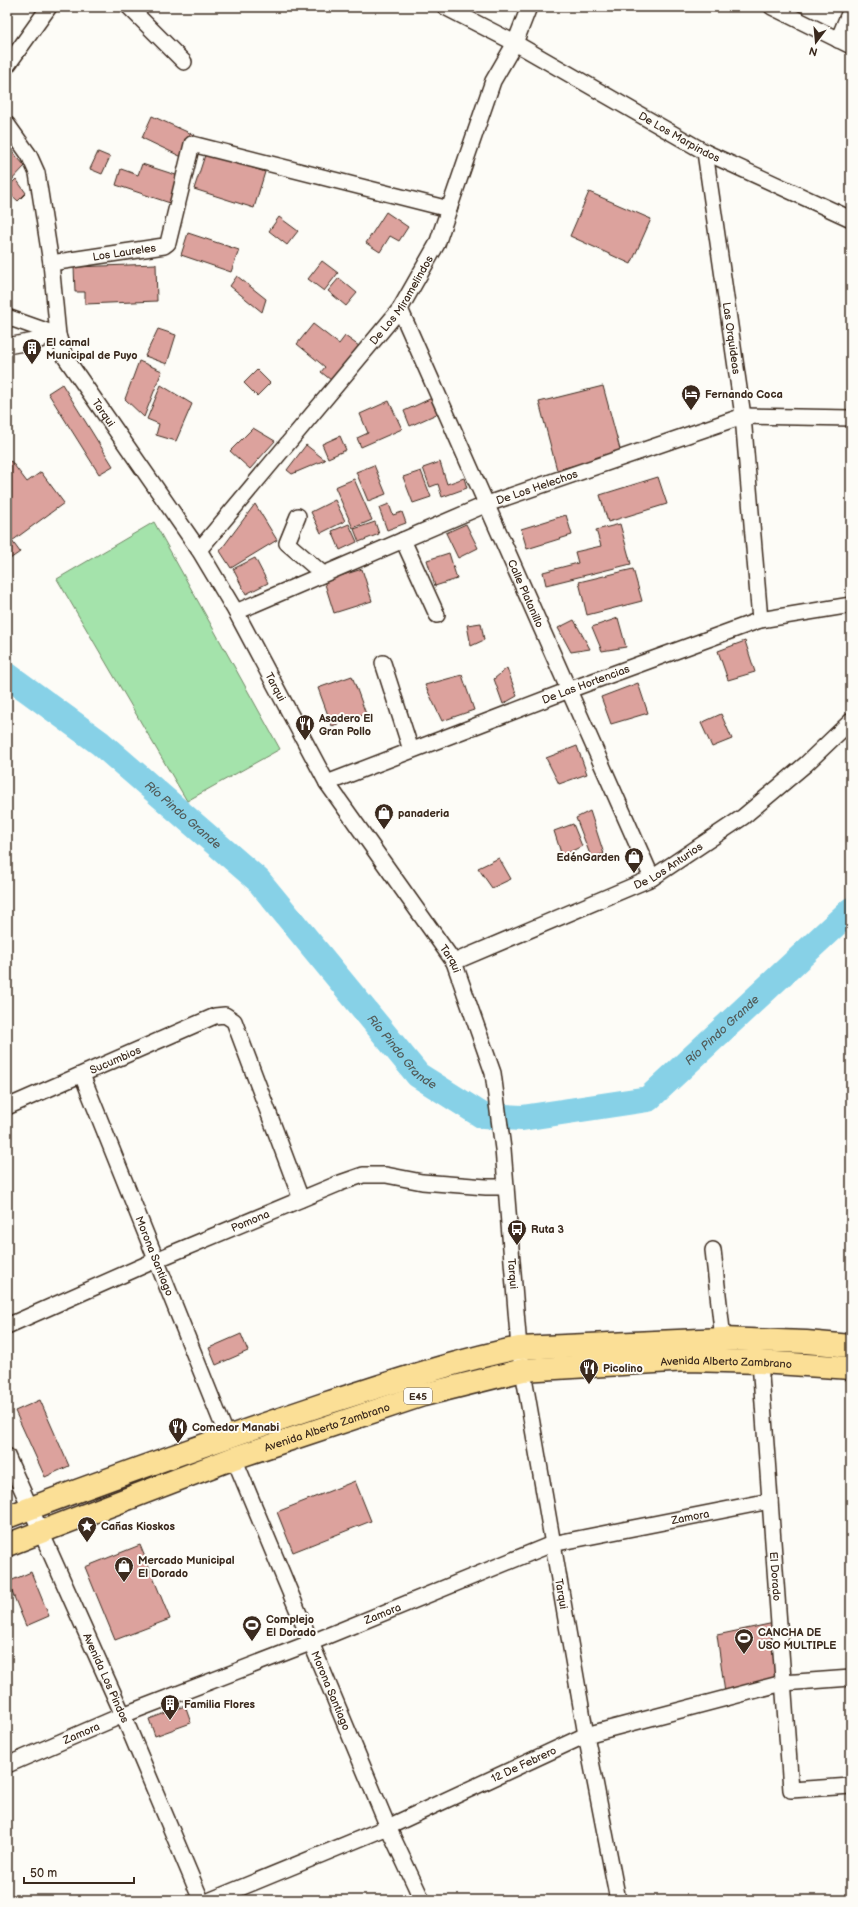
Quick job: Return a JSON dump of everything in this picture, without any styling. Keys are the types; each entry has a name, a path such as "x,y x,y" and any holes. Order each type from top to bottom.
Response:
{"highway":[{"name":"Avenida Alberto Zambrano","path":"7,1517 227,1436 417,1374 493,1353 519,1348 722,1340 806,1342 851,1346"},
{"name":"Avenida Alberto Zambrano","path":"7,1545 234,1458 423,1395 523,1370 688,1360 760,1362 851,1368"}],"street":[{"path":"7,66 49,7"},
{"path":"129,7 184,62"},
{"path":"440,7 515,43"},
{"path":"445,7 515,43"},
{"name":"De Los Miramelindos","path":"199,550 400,309 437,244 493,82 515,43 529,7"},
{"path":"772,7 845,43 851,9"},
{"name":"De Los Marpindos","path":"515,43 705,152 851,219"},
{"name":"Tarqui","path":"7,124 29,155 37,173 51,263 54,334 65,357 199,550 236,612 327,783 454,962 493,1073 503,1149 519,1348 586,1735 618,1900"},
{"name":"Los Laureles","path":"51,263 164,246 168,243 192,144 449,209"},
{"name":"Las Orquideas","path":"705,152 743,416 760,620"},
{"name":"Calle Platanillo","path":"400,309 652,878"},
{"path":"7,316 54,334"},
{"path":"7,346 40,340 54,334"},
{"name":"De Los Helechos","path":"236,612 487,504 743,416 851,418"},
{"path":"298,516 287,543 324,574"},
{"path":"403,540 437,615"},
{"name":"De Las Hortencias","path":"327,783 569,690 760,620 851,605"},
{"path":"383,663 412,750"},
{"name":"De Los Anturios","path":"454,962 652,878 743,818 806,764 851,721"},
{"name":"Sucumbios","path":"7,1107 215,1016 224,1015 234,1021 301,1200"},
{"name":"Morona Santiago","path":"82,1075 227,1436"},
{"name":"Pomona","path":"7,1326 156,1260 363,1175 386,1175 422,1182 464,1186 506,1186"},
{"path":"713,1250 722,1340"},
{"name":"El Dorado","path":"760,1362 791,1790 851,1786"},
{"name":"Avenida Los Pindos","path":"7,1456 123,1715 202,1900"},
{"name":"Morona Santiago","path":"234,1458 310,1644 388,1827 422,1900"},
{"name":"Zamora","path":"7,1765 123,1715 310,1644 552,1544 770,1501"},
{"name":"12 De Febrero","path":"211,1900 388,1827 586,1735 783,1684 851,1678"}],"green space":[{"path":"154,522 280,749 187,801 57,579"}],"building":[{"path":"152,116 194,135 184,158 142,138"},
{"path":"11,150 25,166 8,184 7,154"},
{"path":"98,152 110,157 102,174 90,169"},
{"path":"206,152 265,172 254,208 194,189"},
{"path":"142,164 182,177 173,204 116,185 121,169 138,175"},
{"path":"16,179 26,193 18,201 7,191 7,188"},
{"path":"589,192 651,219 631,264 570,236"},
{"path":"386,212 408,227 399,241 390,236 380,252 366,243"},
{"path":"279,217 298,231 287,245 269,231"},
{"path":"188,233 239,250 231,272 181,255"},
{"path":"322,261 338,273 324,291 308,279"},
{"path":"156,264 157,301 85,304 85,292 75,292 74,267"},
{"path":"237,276 266,299 262,312 230,286"},
{"path":"339,278 357,293 346,306 328,291"},
{"path":"313,324 339,344 345,336 359,346 331,380 321,372 325,367 297,344"},
{"path":"158,329 176,335 167,364 145,356"},
{"path":"139,361 162,371 144,417 125,399"},
{"path":"257,370 270,383 257,396 244,383"},
{"path":"62,384 113,466 99,474 48,393"},
{"path":"161,385 192,404 176,441 156,435 159,424 147,419"},
{"path":"603,386 621,453 557,470 539,402"},
{"path":"434,397 441,412 410,426 404,411"},
{"path":"389,401 402,429 361,447 357,438 368,433 360,414"},
{"path":"253,428 275,441 250,469 230,451"},
{"path":"340,436 346,450 328,458 322,444"},
{"path":"306,445 325,460 292,474 287,470"},
{"path":"11,461 27,482 41,472 64,503 12,541 20,552 7,561 7,464"},
{"path":"440,462 447,484 464,478 467,488 442,497 438,484 430,487 423,468"},
{"path":"374,465 386,494 368,501 356,472"},
{"path":"421,471 431,497 413,503 403,477"},
{"path":"658,477 667,504 608,522 600,495"},
{"path":"354,479 372,520 353,528 335,487"},
{"path":"335,500 345,521 321,533 311,512"},
{"path":"255,504 277,540 231,568 220,551"},
{"path":"389,504 393,515 402,512 406,523 387,530 379,508"},
{"path":"566,515 572,535 527,549 521,529"},
{"path":"375,522 379,534 359,542 354,529"},
{"path":"349,524 357,542 340,550 332,531"},
{"path":"466,524 478,548 458,558 446,533"},
{"path":"620,524 631,564 546,585 543,572 578,563 575,552 601,546 596,530"},
{"path":"449,553 457,579 435,586 427,560"},
{"path":"255,558 268,583 246,594 233,569"},
{"path":"362,569 372,601 334,613 324,581"},
{"path":"633,569 642,601 587,615 579,582"},
{"path":"618,618 626,647 602,651 592,627"},
{"path":"574,620 590,649 571,652 558,628"},
{"path":"481,623 484,640 471,646 467,625"},
{"path":"745,641 755,672 728,680 718,651"},
{"path":"507,668 517,696 503,704 494,679"},
{"path":"462,675 474,710 442,721 425,685"},
{"path":"352,676 366,714 332,726 318,688"},
{"path":"638,683 648,713 611,724 601,697"},
{"path":"721,714 732,739 712,747 701,723"},
{"path":"577,746 587,774 559,784 546,758"},
{"path":"590,811 604,854 591,857 576,818"},
{"path":"573,824 582,846 562,856 554,831"},
{"path":"499,858 511,879 492,888 478,868"},
{"path":"241,1334 248,1351 216,1365 209,1348"},
{"path":"40,1400 69,1466 45,1477 15,1411"},
{"path":"355,1481 371,1521 293,1552 277,1512"},
{"path":"140,1545 170,1619 115,1640 85,1567"},
{"path":"31,1572 49,1616 26,1626 8,1582"},
{"path":"779,1622 777,1680 725,1693 717,1635"},
{"name":"Familia Flores","path":"185,1706 191,1723 155,1736 149,1719"}],"waterway":[{"name":"Río Pindo Grande","path":"7,675 100,743 258,880 418,1075 483,1116 522,1118 648,1099 851,910"}],"place":[{"name":"El camal Municipal de Puyo","path":"32,365"},
{"name":"Fernando Coca","path":"691,411"},
{"name":"Asadero El Gran Pollo","path":"305,741"},
{"name":"panaderia","path":"384,830"},
{"name":"EdénGarden","path":"634,874"},
{"name":"Ruta 3","path":"517,1246"},
{"name":"Picolino","path":"589,1385"},
{"name":"Comedor Manabi","path":"178,1444"},
{"name":"Cañas Kioskos","path":"87,1543"},
{"name":"Mercado Municipal El Dorado","path":"124,1583"},
{"name":"Complejo El Dorado","path":"252,1642"},
{"name":"CANCHA DE USO MULTIPLE","path":"744,1655"},
{"name":"Familia Flores","path":"170,1721"}]}
